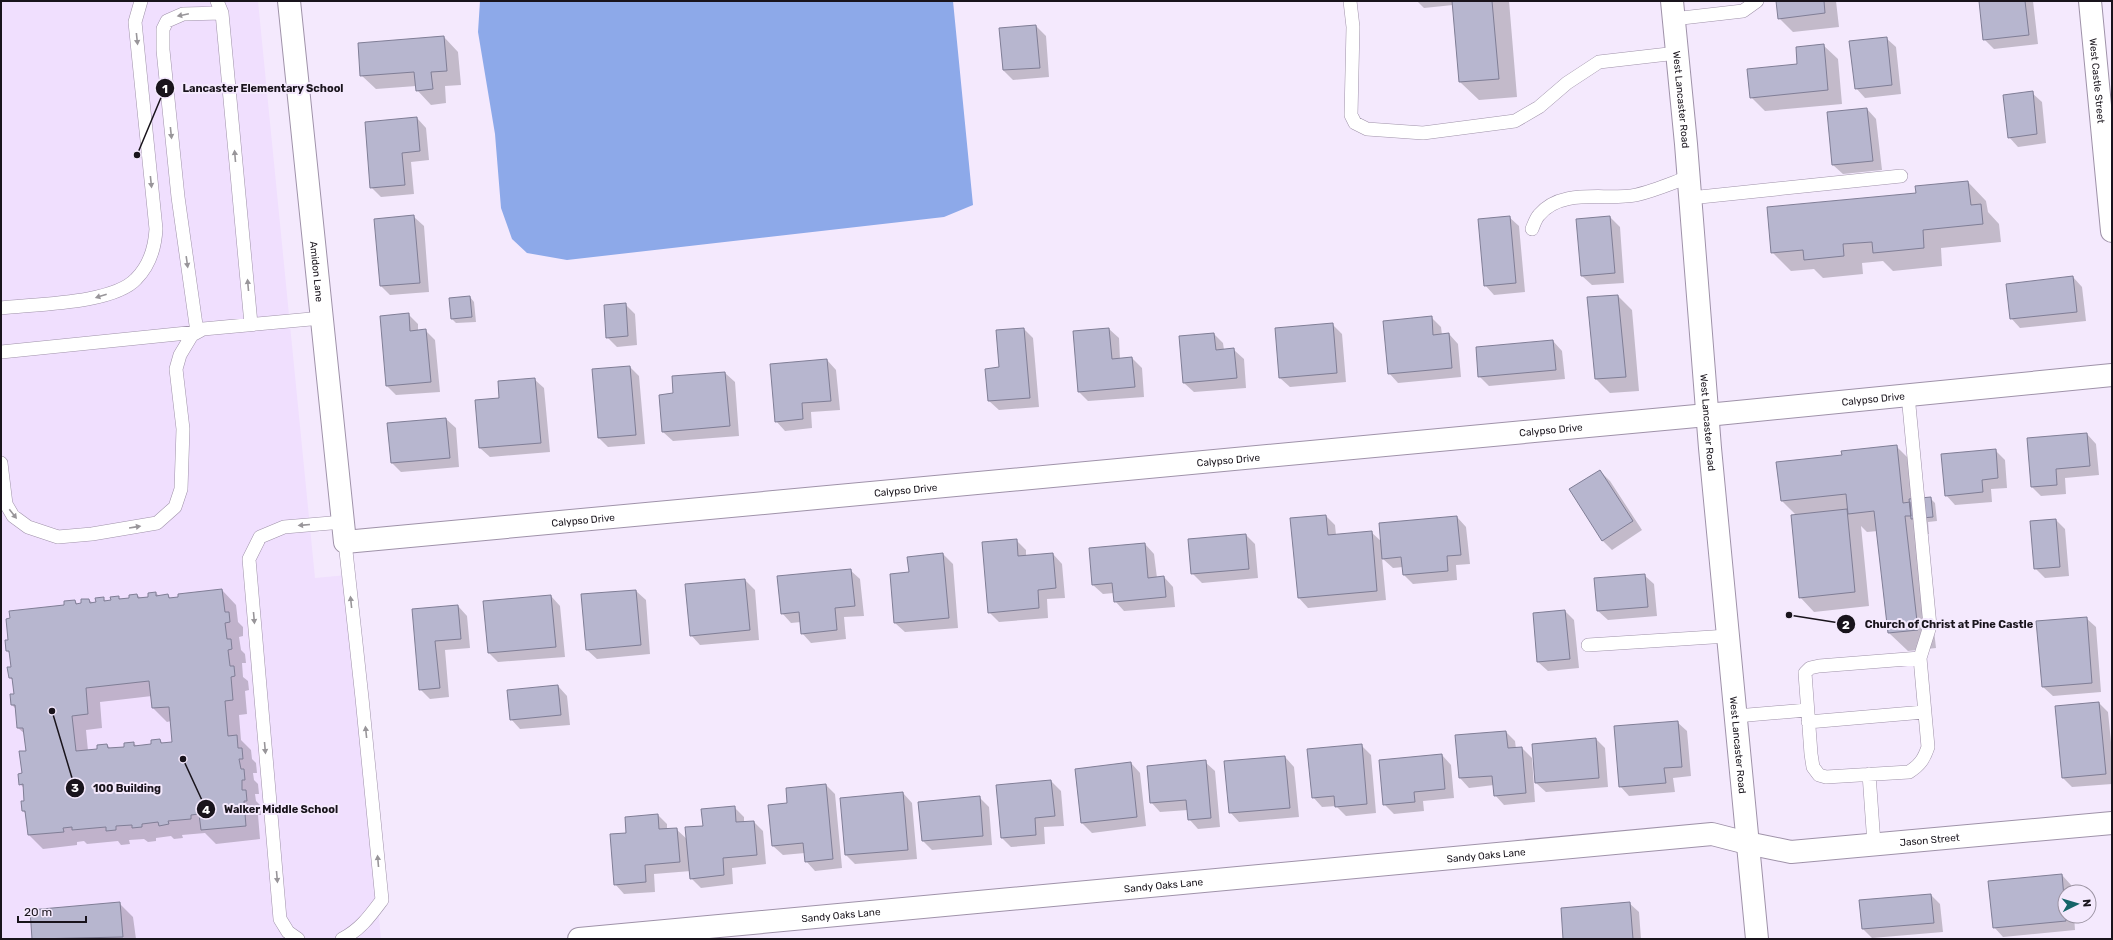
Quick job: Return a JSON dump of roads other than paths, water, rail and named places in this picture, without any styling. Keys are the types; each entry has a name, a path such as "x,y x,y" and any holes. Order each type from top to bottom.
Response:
{"street":[{"name":"Amidon Lane","path":"289,1 344,532"},
{"name":"West Castle Street","path":"2090,1 2112,231"},
{"name":"West Lancaster Road","path":"1673,10 1689,177 1707,415 1757,939"},
{"name":"Calypso Drive","path":"344,532 1707,415 2112,375"},
{"name":"Jason Street","path":"1748,843 1791,852 2112,823"},
{"name":"Sandy Oaks Lane","path":"579,939 1712,834 1748,843"}],"lane":[{"path":"1,308 95,298 122,289 136,280 155,246 156,230 135,22 141,1"},
{"path":"1350,1 1353,27 1351,115 1355,123 1367,129 1423,133 1515,121 1539,107 1567,83 1599,62 1677,53"},
{"path":"1673,10 1743,11 1757,1"},
{"path":"197,332 178,197 163,50 163,29 167,21 183,14 219,7 251,324"},
{"path":"1690,198 1901,176"},
{"path":"1532,228 1539,215 1559,201 1578,197 1637,194 1689,177"},
{"path":"1,463 6,504 13,516 28,527 58,537 92,534 157,523 175,507 181,489 183,469 183,429 176,369 180,355 192,335 203,329 322,318"},
{"path":"1,352 197,332"},
{"path":"1908,395 1930,626 1920,658 1928,747 1921,763 1909,772 1826,777 1818,775 1813,767 1811,754 1805,673 1810,668 1820,666 1920,658"},
{"path":"293,936 280,919 249,559 260,537 284,526 344,532 382,900 365,923 354,933 342,939"},
{"path":"1588,645 1728,636"},
{"path":"1736,716 1808,716 1924,712"},
{"path":"1869,774 1874,844"}],"water":[{"path":"480,1 953,1 973,205 944,217 567,260 527,253 512,239 501,208 495,134 478,32"}],"place":[{"name":"Lancaster Elementary School","path":"137,155"},
{"name":"Church of Christ at Pine Castle","path":"1789,615"},
{"name":"100 Building","path":"52,711"},
{"name":"Walker Middle School","path":"183,759"}]}
